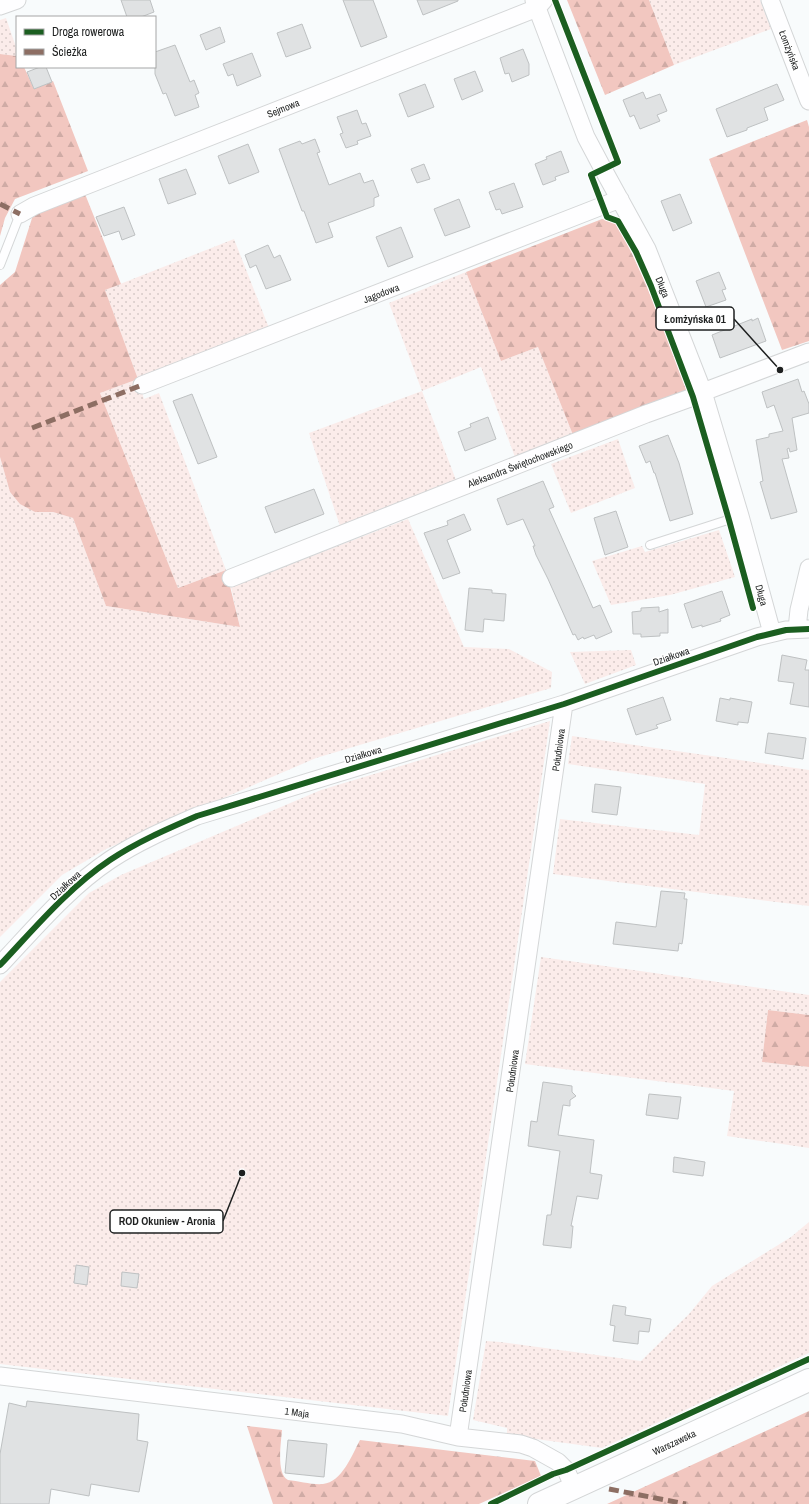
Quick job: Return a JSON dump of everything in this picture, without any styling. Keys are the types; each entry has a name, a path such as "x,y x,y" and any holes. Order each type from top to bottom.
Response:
{"main road":[{"name":"Warszawska","path":"539,1504 809,1380"}],"street":[{"path":"0,6 17,0"},
{"name":"Łomżyńska","path":"770,0 809,101"},
{"name":"Długa","path":"538,3 586,137 647,249 703,392 740,516 772,633"},
{"name":"Sejmowa","path":"20,214 34,206 538,3"},
{"name":"Jagodowa","path":"142,385 620,200"},
{"name":"Aleksandra Świętochowskiego","path":"231,578 646,414 809,352"},
{"path":"803,629 799,610 809,568"},
{"name":"Działkowa","path":"0,965 74,889 109,860 151,836 197,816 564,704 772,633 803,629"},
{"name":"Południowa","path":"458,1437 564,704"},
{"name":"1 Maja","path":"0,1376 402,1424 458,1437 521,1444 533,1448 558,1462 566,1470 574,1488"}],"lane":[{"path":"0,265 20,214"},
{"path":"650,545 740,516"}],"shaded area":[{"path":"649,0 760,0 771,29 674,65"},
{"path":"6,18 16,47 16,56 0,54 0,20"},
{"path":"234,239 269,328 138,380 144,399 159,393 226,570 178,588 100,393 138,379 105,290"},
{"path":"466,272 501,361 538,347 573,435 515,457 481,367 422,391 389,303"},
{"path":"422,391 456,480 340,526 309,433"},
{"path":"618,439 635,488 571,513 551,464"},
{"path":"0,457 10,492 35,512 53,512 73,518 106,606 240,627 231,587 408,519 464,647 509,649 552,672 551,688 316,758 106,849 62,875 0,937"},
{"path":"719,530 735,577 670,595 611,605 592,561 642,546 645,552"},
{"path":"631,650 636,665 585,684 570,652"},
{"path":"550,721 448,1416 0,1364 0,982 89,893 121,875 321,790"},
{"path":"572,736 809,770 809,906 553,874 560,819 699,835 705,784 568,764"},
{"path":"541,957 809,995 809,1015 768,1010 762,1062 809,1067 809,1148 727,1136 734,1091 525,1064"},
{"path":"809,1222 809,1353 602,1448 507,1435 507,1428 473,1420 486,1341 641,1361 689,1314 712,1286 791,1237"}],"green space":[{"path":"567,0 649,0 674,65 605,95"},
{"path":"0,54 16,56 16,68 24,68 34,89 53,81 88,171 15,199 5,218 0,236"},
{"path":"807,120 809,127 809,341 782,350 709,159"},
{"path":"85,194 121,284 105,290 138,379 100,393 178,588 226,570 240,627 106,606 73,518 53,512 35,512 20,504 10,492 0,457 0,285 15,272 33,215"},
{"path":"602,219 615,222 626,242 646,284 687,391 573,435 538,347 501,361 466,272"},
{"path":"768,1010 809,1015 809,1067 762,1062"},
{"path":"809,1411 809,1504 607,1504"},
{"path":"247,1426 282,1430 280,1458 284,1477 288,1480 314,1484 330,1482 346,1467 360,1440 535,1461 541,1476 479,1504 273,1504"}],"building":[{"path":"121,0 150,0 154,12 144,16 127,16"},
{"path":"343,0 373,0 387,37 361,47"},
{"path":"417,0 458,0 458,1 423,15"},
{"path":"302,24 311,48 286,57 277,33"},
{"path":"220,27 225,42 206,50 200,35"},
{"path":"175,45 190,82 194,80 199,93 195,95 199,107 175,116 166,93 163,94 155,74 156,52"},
{"path":"523,49 529,64 529,75 512,82 509,73 505,74 500,58"},
{"path":"252,53 261,76 237,86 233,74 228,76 223,64"},
{"path":"37,68 46,68 52,82 34,89 27,72"},
{"path":"475,71 483,91 462,100 454,79"},
{"path":"425,84 434,107 408,117 399,94"},
{"path":"777,84 784,100 764,108 768,120 727,137 716,109"},
{"path":"643,92 646,99 660,94 667,111 657,115 660,121 640,129 634,115 630,117 623,100"},
{"path":"357,110 362,124 366,123 371,136 357,141 358,144 346,148 340,134 343,133 337,117"},
{"path":"315,139 320,152 317,153 329,185 360,173 364,183 373,180 379,196 374,198 374,206 328,223 333,237 316,243 304,211 302,211 279,149 300,141 302,144"},
{"path":"248,144 259,172 229,184 218,156"},
{"path":"561,151 569,172 555,177 556,180 543,185 535,164 547,159 546,157"},
{"path":"424,164 430,179 417,183 411,169"},
{"path":"186,169 196,194 168,204 159,179"},
{"path":"514,183 523,207 502,214 500,209 496,210 489,192"},
{"path":"680,194 692,223 673,231 661,201"},
{"path":"459,199 470,227 445,236 434,209"},
{"path":"124,207 135,235 122,240 119,231 104,236 96,217"},
{"path":"401,227 413,257 388,267 376,237"},
{"path":"268,245 274,258 280,255 291,280 266,289 256,265 250,268 245,255"},
{"path":"719,272 726,289 722,290 726,300 706,307 696,281"},
{"path":"758,318 766,341 720,358 712,335"},
{"path":"798,379 802,392 804,391 809,404 809,413 792,418 797,450 790,452 789,448 787,449 789,458 782,459 797,512 771,519 760,482 763,481 756,440 769,437 769,434 783,431 774,405 767,408 762,392"},
{"path":"192,394 217,457 198,464 173,401"},
{"path":"488,417 496,439 465,451 458,432 471,427 470,424"},
{"path":"668,435 679,463 693,514 670,521 655,473 650,461 646,463 639,446"},
{"path":"543,481 554,507 549,509 593,608 600,605 612,632 596,639 594,635 584,639 583,637 578,640 575,634 573,635 536,555 533,546 535,546 523,519 507,525 497,499"},
{"path":"314,489 324,514 275,533 265,507"},
{"path":"616,511 628,547 605,555 594,518"},
{"path":"464,514 471,530 447,540 460,573 443,579 424,533 448,525 447,521"},
{"path":"469,588 492,590 492,593 506,594 504,621 484,619 483,632 465,630"},
{"path":"722,591 730,615 720,619 721,621 702,627 702,625 692,628 684,604"},
{"path":"659,607 659,612 668,609 668,633 660,633 660,636 641,637 641,634 633,634 632,612 641,611 641,608"},
{"path":"782,655 807,660 805,670 809,670 809,707 790,704 794,683 778,681"},
{"path":"663,697 671,720 656,725 658,728 636,735 627,709"},
{"path":"720,698 730,700 730,698 752,702 748,723 738,722 738,725 716,721"},
{"path":"768,733 806,738 803,759 765,753"},
{"path":"595,784 621,787 617,815 592,812"},
{"path":"661,891 685,893 684,899 687,899 682,944 679,943 678,951 613,944 616,922 656,927"},
{"path":"543,1082 572,1086 572,1092 576,1096 570,1100 570,1106 563,1105 558,1135 594,1140 590,1173 602,1175 598,1199 577,1196 571,1226 573,1226 571,1248 543,1245 547,1215 551,1215 560,1151 528,1146 531,1121 537,1122"},
{"path":"649,1094 681,1097 678,1119 646,1115"},
{"path":"674,1157 705,1162 703,1176 673,1172"},
{"path":"76,1265 89,1267 87,1285 74,1283"},
{"path":"122,1272 139,1274 137,1288 121,1286"},
{"path":"613,1305 626,1307 625,1315 651,1319 649,1332 639,1331 638,1344 613,1341 615,1326 610,1325"},
{"path":"27,1401 139,1414 137,1440 148,1442 139,1492 91,1484 89,1496 51,1489 49,1504 0,1504 0,1454 9,1403 26,1407"},
{"path":"288,1440 327,1444 324,1477 285,1473"}],"marked path":[{"path":"0,204 20,214"},
{"path":"32,428 142,385"},
{"path":"609,1489 686,1504"}],"cycle path":[{"path":"555,0 618,162 591,175 607,217 618,221 636,252 651,286 693,397 753,608"},
{"path":"0,965 66,896 95,871 131,847 197,816 564,704 757,637 786,630 809,629"},
{"path":"491,1504 553,1474 566,1470 809,1359"}],"place":[{"name":"Łomżyńska 01","path":"780,370"},
{"name":"ROD Okuniew - Aronia","path":"242,1173"}]}
